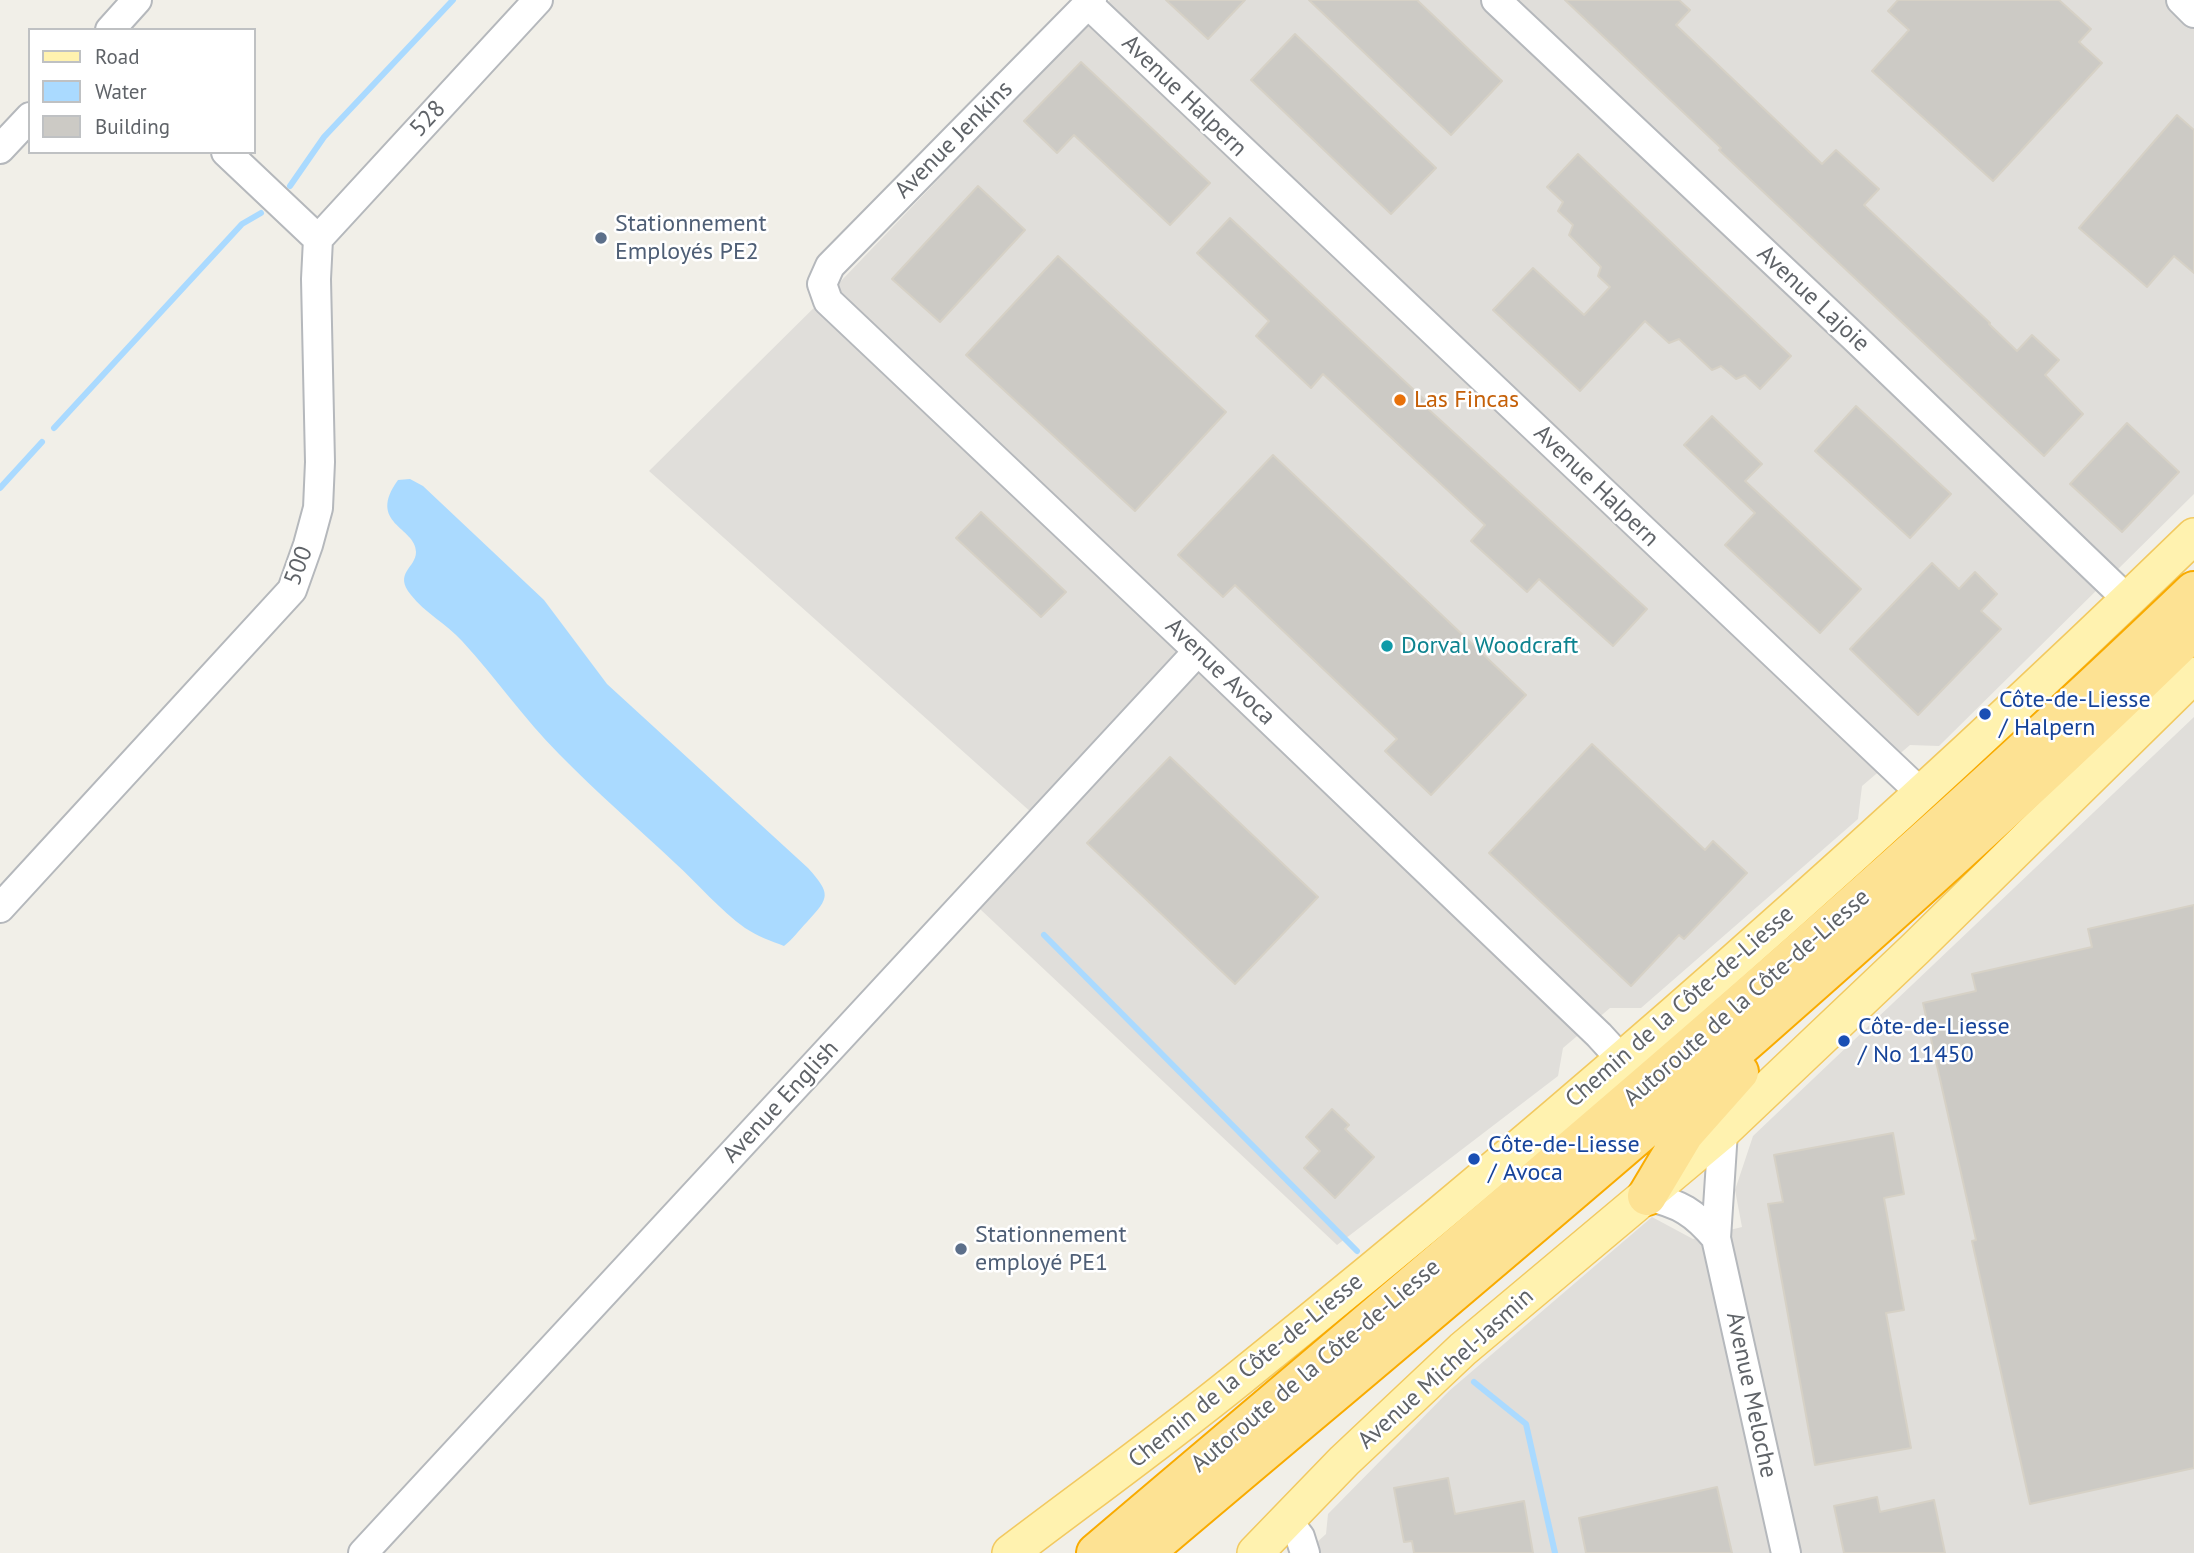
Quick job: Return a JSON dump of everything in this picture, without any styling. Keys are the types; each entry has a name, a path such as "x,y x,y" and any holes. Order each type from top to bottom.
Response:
{"highway":[{"name":"Autoroute de la Côte-de-Liesse","path":"1096,1553 1739,1007 1961,810 2194,591"},
{"name":"Autoroute de la Côte-de-Liesse","path":"1144,1553 1828,970 2041,775 2194,630"},
{"path":"1647,1196 1684,1134 1828,970"},
{"path":"1084,1553 1151,1506"}],"main road":[{"name":"Chemin de la Côte-de-Liesse","path":"1010,1553 1247,1373 1621,1059 1922,794 2194,536"},
{"path":"1647,1196 1723,1131 1915,949 2194,675"},
{"name":"Avenue Michel-Jasmin","path":"1255,1553 1344,1461 1463,1349 1647,1196"}],"street":[{"path":"112,28 137,0"},
{"name":"528","path":"318,239 538,0"},
{"name":"Avenue Lajoie","path":"1496,0 2128,600"},
{"path":"2181,0 2194,13"},
{"name":"Avenue Jenkins","path":"822,284 830,266 1090,2"},
{"name":"Avenue Halpern","path":"1090,2 1922,794"},
{"path":"0,149 28,119"},
{"path":"228,154 318,239"},
{"name":"500","path":"0,908 292,590 318,508 318,239"},
{"name":"Avenue Avoca","path":"822,284 828,301 1198,651 1621,1059"},
{"name":"Avenue English","path":"363,1553 1198,651"},
{"name":"Avenue Meloche","path":"1723,1131 1716,1238 1786,1553"},
{"path":"1647,1196 1676,1204 1698,1217 1716,1238"},
{"path":"1287,1520 1300,1537 1305,1553"}],"shaded area":[{"path":"1110,0 2194,0 2194,494 1939,746 1910,745 1862,786 1858,819 1641,1008 1610,1008 1563,1048 1558,1076 1337,1245 980,909 1051,830 649,471 841,281"},
{"path":"2194,717 2194,1553 1305,1553 1326,1534 1328,1514 1449,1391 1652,1217 1693,1239 1742,1227 1735,1190 1753,1136"}],"water":[{"path":"410,479 423,486 544,600 607,684 816,877 824,890 823,901 815,914 784,946 750,931 736,921 602,796 534,727 462,641 411,595 404,581 415,558 414,544 390,516 387,506 398,480"}],"building":[{"path":"1166,0 1245,0 1208,39"},
{"path":"1309,0 1417,0 1502,81 1451,135"},
{"path":"1565,0 1679,0 1690,10 1676,25 1822,164 1836,150 1879,189 1864,205 2017,351 2032,335 2059,360 2045,375 2083,414 2044,456 1719,150 1721,148"},
{"path":"1898,0 2059,0 2091,29 2079,42 2102,63 1993,181 1872,71 1909,30 1888,11"},
{"path":"1295,34 1436,168 1391,214 1251,80"},
{"path":"1081,62 1210,183 1170,225 1074,135 1057,153 1024,121"},
{"path":"2177,115 2194,130 2194,273 2174,256 2147,287 2079,228"},
{"path":"1578,154 1791,356 1760,389 1745,375 1736,379 1721,366 1712,370 1679,339 1669,343 1645,321 1580,391 1493,310 1533,268 1584,315 1610,287 1598,276 1601,267 1569,235 1573,225 1558,211 1563,202 1547,187"},
{"path":"978,186 1025,230 940,322 892,279"},
{"path":"1230,218 1430,405 1427,408 1647,609 1613,646 1539,579 1527,592 1471,541 1485,525 1323,374 1311,388 1256,336 1269,321 1197,253"},
{"path":"1058,256 1226,412 1135,511 966,355"},
{"path":"1856,406 1951,494 1910,538 1815,451"},
{"path":"1712,416 1762,464 1745,481 1861,589 1820,633 1725,545 1755,513 1684,445"},
{"path":"2127,423 2179,472 2122,532 2070,484"},
{"name":"Dorval Woodcraft","path":"1273,455 1526,695 1431,795 1385,751 1397,739 1235,585 1223,597 1178,555"},
{"path":"981,512 1066,592 1041,617 956,538"},
{"path":"1932,563 1959,589 1975,572 1997,594 1981,611 2001,629 1918,715 1850,649"},
{"path":"1592,744 1705,850 1713,841 1747,873 1684,939 1679,935 1631,986 1489,853"},
{"path":"1170,757 1318,897 1235,984 1087,843"},
{"path":"2194,905 2194,1468 2030,1504 1972,1241 1976,1240 1923,1003 1976,991 1972,974 2092,947 2088,929"},
{"path":"1332,1109 1349,1125 1345,1129 1374,1157 1335,1198 1304,1168 1320,1151 1306,1137"},
{"path":"1893,1133 1904,1194 1884,1198 1904,1310 1886,1313 1911,1448 1815,1465 1768,1204 1783,1202 1774,1155"},
{"path":"1448,1478 1455,1514 1524,1501 1533,1553 1414,1553 1412,1541 1404,1542 1394,1488"},
{"path":"1717,1487 1732,1553 1586,1553 1579,1518"},
{"path":"1877,1497 1880,1512 1934,1500 1945,1553 1844,1553 1834,1506"}],"waterway":[{"path":"290,186 324,137 453,0"},
{"path":"54,428 242,224 261,213"},
{"path":"0,488 42,442"},
{"path":"1044,935 1357,1251"},
{"path":"1474,1382 1526,1424 1555,1553"}],"place":[{"name":"Stationnement Employés PE2","path":"601,238"},
{"name":"Las Fincas","path":"1400,400"},
{"name":"Dorval Woodcraft","path":"1387,646"},
{"name":"Côte-de-Liesse / Halpern","path":"1985,714"},
{"name":"Côte-de-Liesse / No 11450","path":"1844,1041"},
{"name":"Côte-de-Liesse / Avoca","path":"1474,1159"},
{"name":"Stationnement employé PE1","path":"961,1249"}]}
